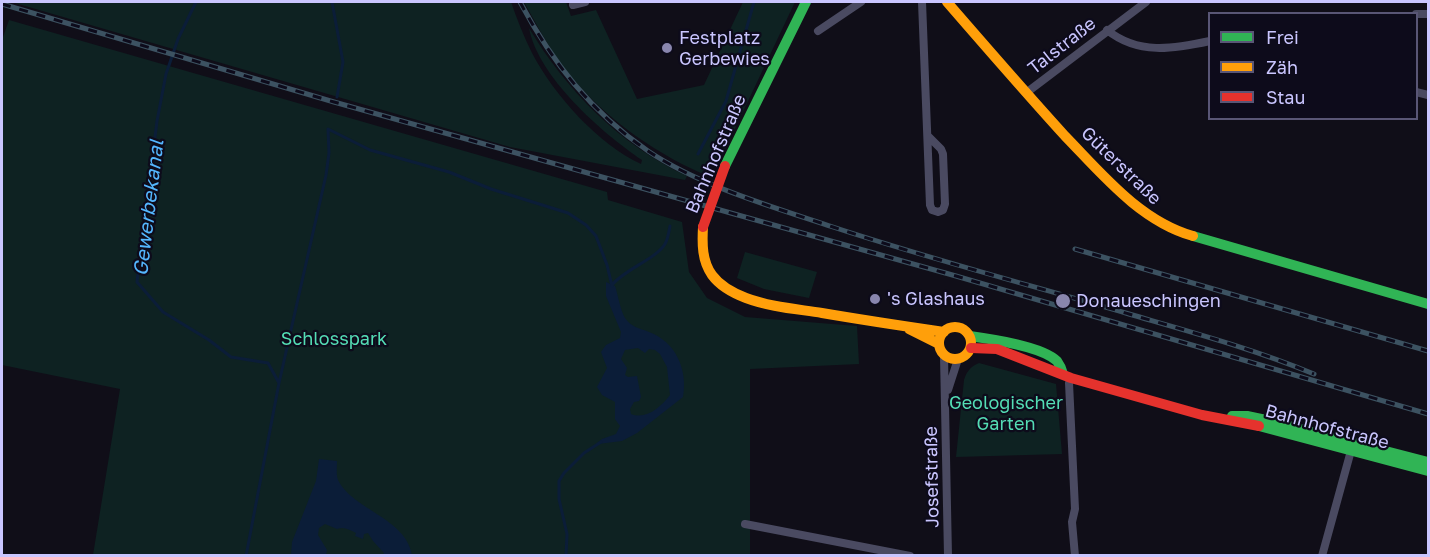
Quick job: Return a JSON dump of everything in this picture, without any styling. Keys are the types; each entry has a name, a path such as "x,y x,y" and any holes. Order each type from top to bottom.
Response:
{"main road":[{"name":"Bahnhofstraße","path":"806,2 726,166 703,228 701,242 706,265 722,288 754,302 944,332"},
{"name":"Güterstraße","path":"947,2 1026,93 1113,185 1153,219 1171,229 1428,304"},
{"name":"Bahnhofstraße","path":"898,324 939,344"},
{"path":"957,327 962,329 970,342 966,355 958,359 944,356 939,344 944,332 957,327"},
{"name":"Bahnhofstraße","path":"970,342 997,349 1067,376 1216,419 1253,424 1428,462"},
{"name":"Bahnhofstraße","path":"1352,447 1428,471"}],"street":[{"path":"573,5 585,2"},
{"path":"818,31 861,2"},
{"path":"922,2 927,136 930,205 932,210 938,212 943,210 945,204 943,154 941,149 927,136"},
{"name":"Talstraße","path":"1026,93 1146,2"},
{"path":"1107,30 1117,38 1150,49 1208,41"},
{"name":"Josefstraße","path":"944,356 948,555"},
{"name":"Josefstraße","path":"946,397 958,359"},
{"path":"1067,376 1075,509 1072,522 1075,555"},
{"path":"1322,555 1352,447"},
{"path":"745,524 910,555"}],"green space":[{"path":"15,2 511,2 526,41 541,69 565,102 594,132 609,145 641,164 642,160 591,119 558,84 535,47 529,28 560,73 597,114 639,149 687,176 685,180 510,147"},
{"path":"524,2 566,2 571,16 596,10 637,99 704,85 743,2 795,2 722,156 709,162 703,174 644,142 592,99 557,57"},
{"name":"Schlosspark","path":"9,20 607,192 608,200 682,222 689,272 707,298 745,317 857,326 859,364 750,369 750,556 93,555 120,389 2,365 2,40"},
{"path":"745,252 817,272 809,298 764,289 737,278"},
{"name":"Geologischer Garten","path":"979,363 1056,384 1062,454 956,457 964,380 969,370"}],"water":[{"path":"606,282 615,286 627,321 658,337 673,350 682,367 684,387 683,397 637,433 622,441 598,444 602,439 616,434 620,426 615,419 615,402 602,395 597,387 607,368 601,352 606,345 620,338 621,332 606,296","holes":["638,348 645,353 649,349 660,354 667,367 670,395 648,414 631,414 630,409 634,402 639,401 641,397 637,376 625,375 627,368 621,359 625,350"]},
{"path":"319,459 337,461 338,480 345,490 400,532 408,542 412,555 383,555 384,553 368,533 364,534 363,539 355,536 356,533 349,530 337,529 325,524 319,528 318,535 327,550 326,555 291,555 292,542 316,481"}],"waterway":[{"name":"Gewerbekanal","path":"196,2 178,39 166,74 157,121 137,282 163,312 209,340 231,357 268,363 279,383 246,556"},
{"path":"332,2 343,62 337,97"},
{"path":"698,154 726,101 754,2"},
{"path":"279,383 326,175 329,153 328,129 370,150 449,172 491,189 568,213 586,225 596,236 612,286"},
{"path":"612,285 661,249 666,242 670,226"},
{"path":"566,556 567,534 559,499 559,481 584,453 601,442"}],"railway":[{"path":"520,2 545,45 591,103 627,136 690,175 762,203 870,239 1222,341 1314,374"},
{"path":"2,4 334,102 956,276 1428,414"},
{"path":"1075,249 1428,351"}],"traffic: fast":[{"path":"725,166 806,2"},
{"path":"1193,236 1428,304"},
{"path":"970,336 1016,344 1040,351 1057,361 1063,374"},
{"path":"1232,416 1266,420 1428,462"},
{"path":"1259,426 1428,471"}],"traffic: slow":[{"path":"947,2 1065,136 1123,195 1156,219 1193,236"},
{"path":"703,227 703,252 709,270 723,286 741,296 764,304 944,332"},
{"path":"955,327 966,332 971,343 966,354 955,359 944,354 939,343 944,332 955,327"},
{"path":"909,329 939,344"}],"traffic: jam":[{"path":"703,227 725,166"},
{"path":"971,348 997,349 1071,378 1202,415 1259,426"}],"place":[{"name":"Festplatz Gerbewies","path":"667,48"},
{"name":"'s Glashaus","path":"875,299"},
{"name":"Donaueschingen","path":"1063,301"}]}
